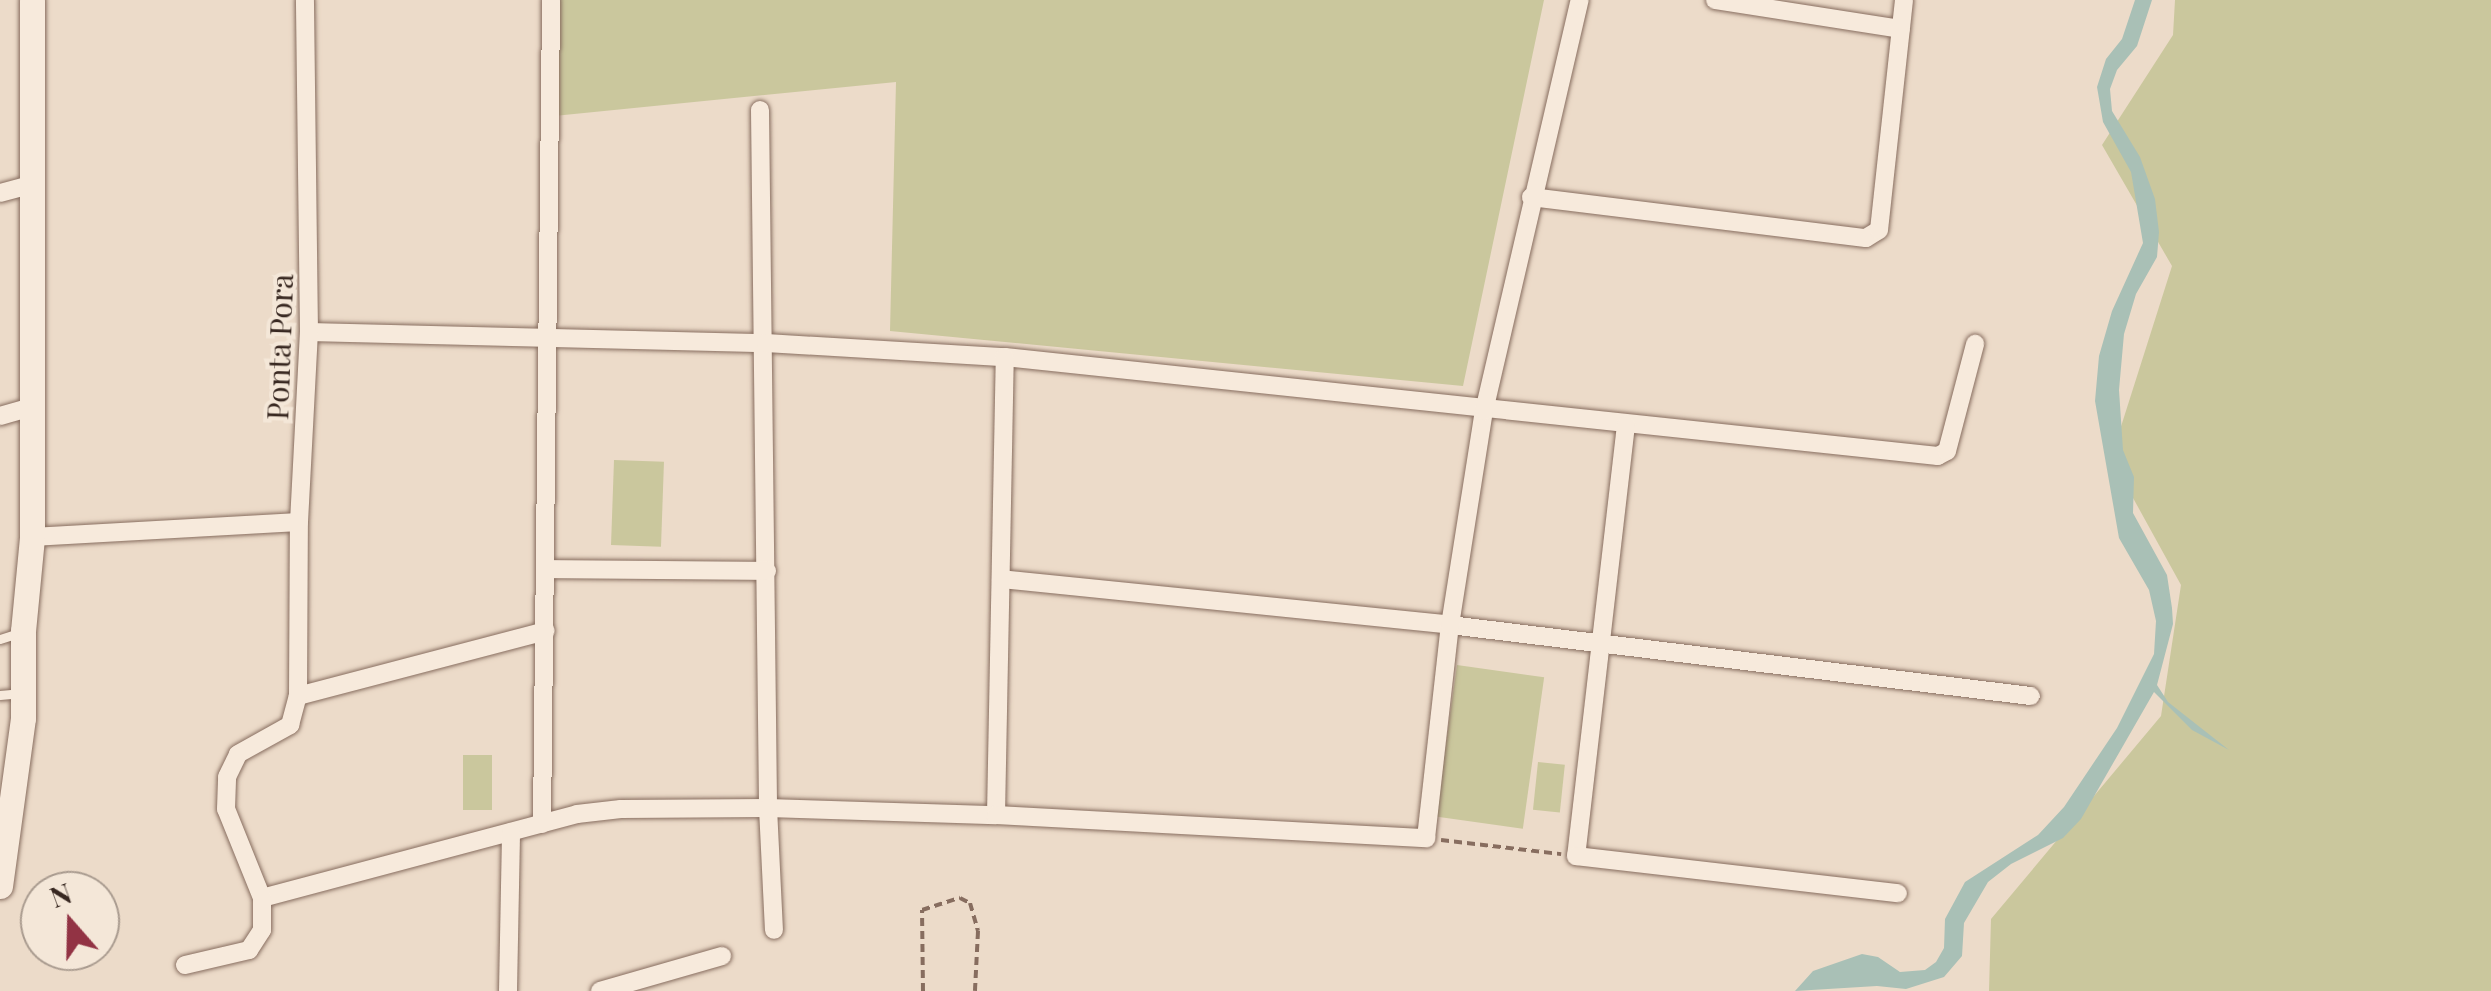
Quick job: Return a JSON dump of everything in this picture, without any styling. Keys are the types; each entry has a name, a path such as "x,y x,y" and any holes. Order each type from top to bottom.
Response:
{"street":[{"path":"1,879 11,635 32,537 32,0"},
{"name":"Ponta Pora","path":"298,696 299,522 309,332 305,0"},
{"path":"542,824 550,337 550,0"},
{"path":"262,898 542,824 621,810 768,808 996,815 1426,838 1450,624 1484,410 1530,197 1580,0"},
{"path":"1715,0 1900,29"},
{"path":"1530,197 1866,238 1879,230 1904,0"},
{"path":"760,110 766,342 768,808 774,930"},
{"path":"0,193 34,184"},
{"path":"309,332 766,342 1005,357 1626,426 1938,456 1947,452 1976,344"},
{"path":"996,815 1005,357"},
{"path":"0,416 34,406"},
{"path":"1626,426 1576,856 1898,893"},
{"path":"32,537 299,522"},
{"path":"546,569 767,571"},
{"path":"1001,579 1450,624 2031,696"},
{"path":"185,965 249,950 262,930 262,898 226,809 227,776 238,754 290,726 298,696 546,631"},
{"path":"508,991 511,832"},
{"path":"600,991 722,956"}],"path":[{"path":"1426,838 1576,856"},
{"path":"922,991 922,910 960,898 970,903 978,931 974,991"}],"shaded area":[{"path":"556,0 1544,0 1463,386 890,331 896,82 554,116"},
{"path":"2135,0 2152,0 2137,46 2117,70 2110,89 2112,111 2140,157 2155,199 2159,232 2157,257 2136,294 2124,334 2119,390 2123,450 2134,477 2133,513 2167,575 2172,608 2173,624 2157,685 2168,702 2229,750 2192,730 2154,692 2081,819 2063,838 2011,864 1988,882 1964,923 1962,956 1944,977 1906,989 1877,986 1795,991 1813,971 1862,954 1878,957 1900,972 1925,970 1936,962 1944,948 1945,919 1965,882 2038,835 2064,807 2117,728 2154,654 2156,621 2149,590 2119,538 2095,401 2099,356 2112,311 2143,243 2131,172 2103,122 2097,87 2106,59 2122,39"},
{"path":"2175,0 2491,0 2491,991 1989,991 1991,919 2161,716 2181,585 2111,458 2172,266 2102,145 2173,35"},
{"path":"614,460 664,462 661,547 611,545"},
{"path":"1457,665 1544,677 1523,829 1436,817"},
{"path":"463,755 492,755 492,810 463,810"},
{"path":"1538,762 1565,765 1560,813 1533,810"}]}
